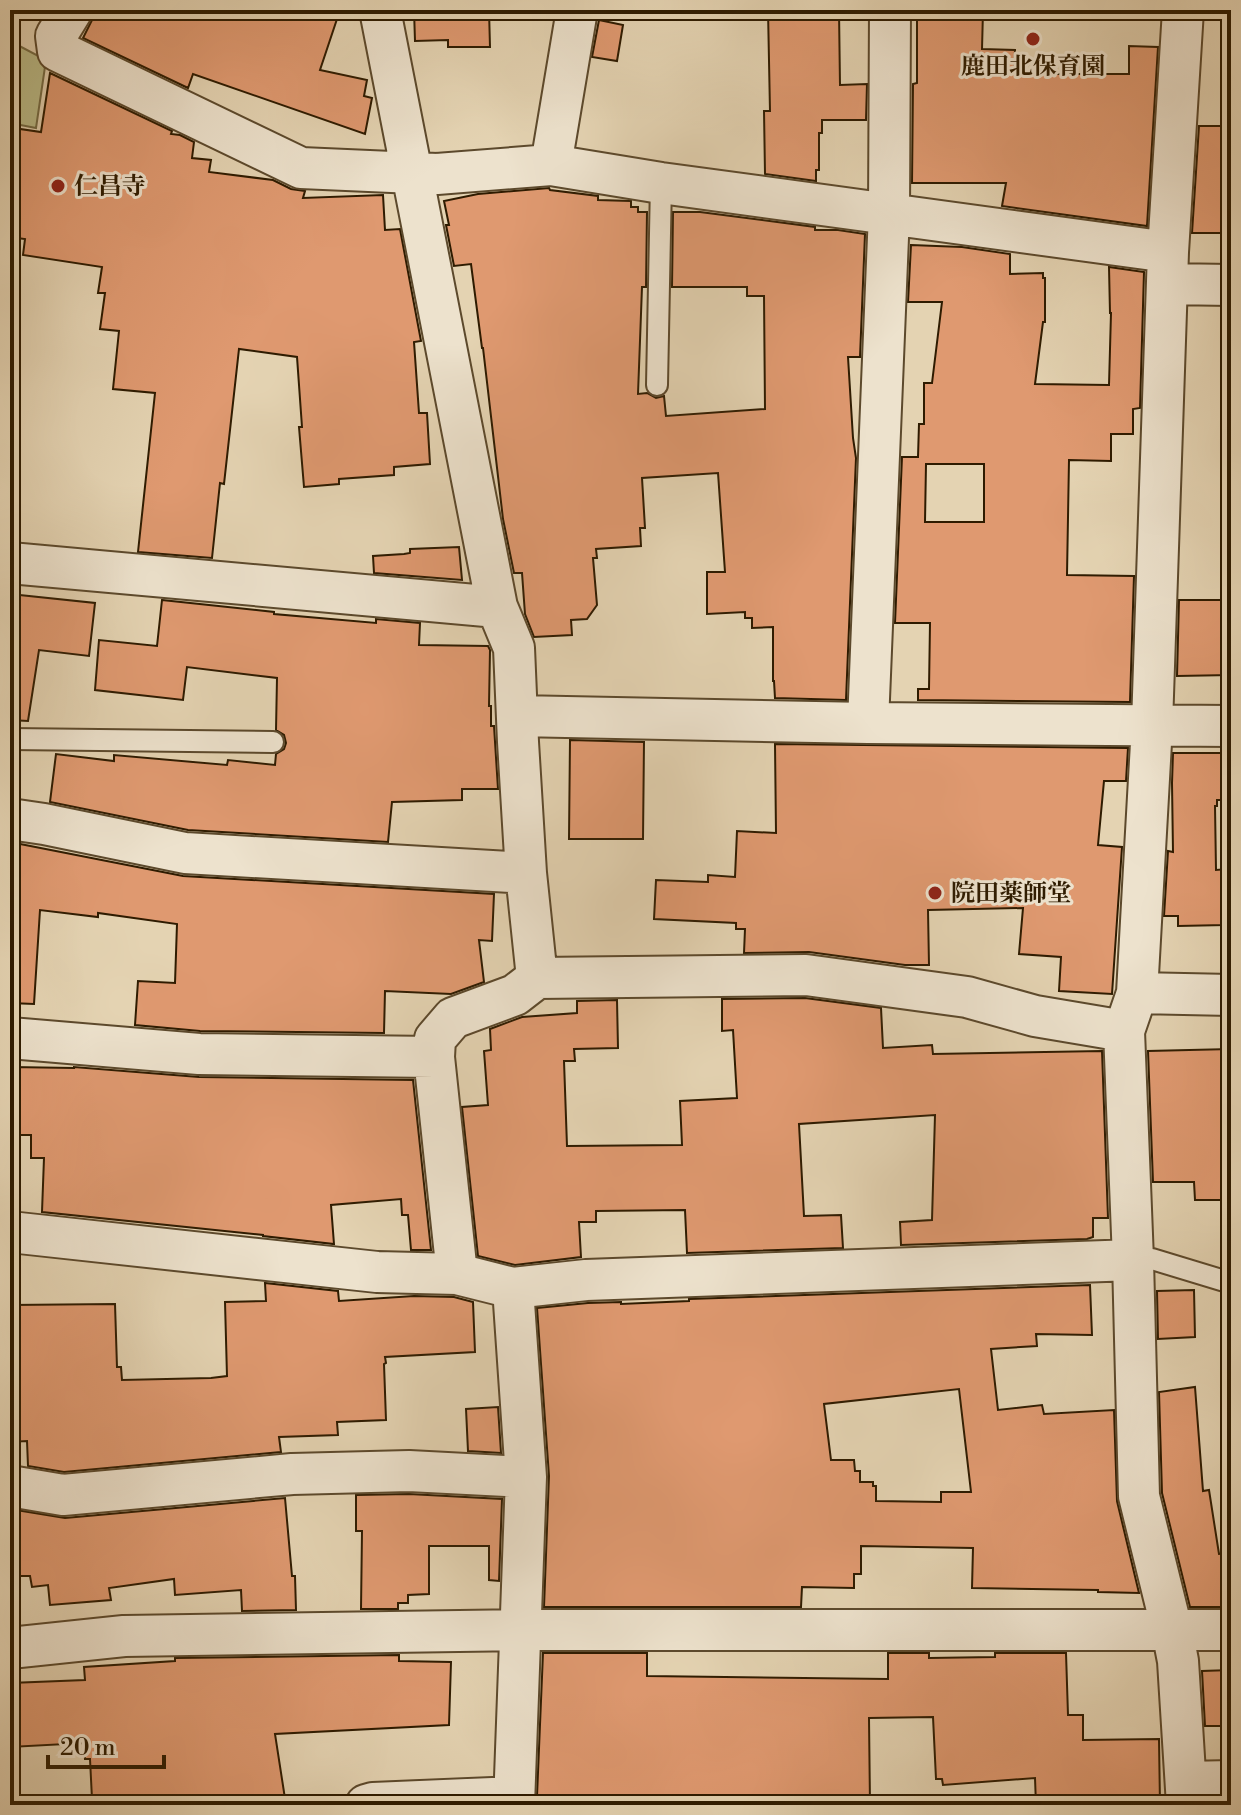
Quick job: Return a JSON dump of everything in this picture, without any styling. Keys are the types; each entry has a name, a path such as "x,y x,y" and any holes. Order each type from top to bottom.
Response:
{"street":[{"path":"72,10 56,36 58,51 301,168 437,174 551,165 889,213 1167,268 1231,285"},
{"path":"380,10 497,607 514,648 526,873 537,978"},
{"path":"551,165 577,10"},
{"path":"868,723 889,213 890,10"},
{"path":"1183,10 1167,268 1152,725 1137,993 1124,1031 1139,1496 1178,1661 1186,1794 1231,1781"},
{"path":"10,563 497,607"},
{"path":"517,716 1231,726"},
{"path":"10,819 185,853 526,873"},
{"path":"457,1274 434,1057 435,1039 453,1018 515,995 537,978 806,975 967,997 1035,1016 1124,1031"},
{"path":"1137,993 1231,995"},
{"path":"10,1038 199,1054 434,1057"},
{"path":"10,1232 377,1272 457,1274 513,1288 586,1280 1133,1260"},
{"path":"366,1805 514,1801 526,1477 513,1288"},
{"path":"10,1486 63,1495 292,1474 409,1471 526,1477"},
{"path":"10,1648 124,1636 519,1630 1231,1630"}],"lane":[{"path":"657,385 661,183"},
{"path":"10,739 273,742"},
{"path":"1133,1260 1152,1259 1231,1283"}],"green space":[{"path":"10,41 46,60 36,128 10,123"}],"building":[{"path":"97,10 340,10 320,70 367,80 364,96 372,98 365,134 193,74 188,88 83,38"},
{"path":"414,10 489,10 490,47 448,47 448,40 415,41"},
{"path":"768,10 839,10 840,85 867,84 866,120 822,120 816,181 765,174 764,111 770,111"},
{"path":"917,10 983,11 982,49 1015,50 1014,74 1129,74 1129,46 1158,47 1147,226 1002,206 1006,183 912,183"},
{"path":"599,20 623,25 617,61 592,57"},
{"path":"50,73 172,131 171,134 194,142 192,158 211,160 209,172 273,180 291,189 305,191 303,198 383,195 385,230 400,229 421,341 414,342 419,413 427,413 430,464 394,467 394,475 339,479 339,484 304,487 297,357 239,349 224,484 220,483 212,558 138,552 155,393 113,389 119,331 100,329 105,293 98,293 102,267 23,255 25,239 10,237 10,148 13,128 41,132"},
{"path":"1199,126 1231,126 1231,233 1192,233"},
{"path":"549,188 598,196 598,200 631,201 631,207 638,207 638,212 647,212 646,287 642,287 638,394 647,393 656,398 664,396 666,416 765,409 764,296 747,296 747,287 672,287 673,212 700,212 815,227 815,230 865,234 860,357 848,357 856,458 846,700 775,698 773,627 752,628 752,618 745,618 745,612 707,614 707,572 725,572 718,473 642,478 645,528 640,528 641,546 596,549 597,558 593,558 597,605 587,619 571,620 572,635 534,637 525,614 522,573 514,573 503,519 471,264 454,266 444,201 478,194"},
{"path":"911,245 962,247 1010,254 1010,274 1043,273 1045,278 1045,322 1035,384 1109,385 1109,267 1144,272 1140,408 1133,409 1133,434 1111,434 1111,461 1069,460 1067,575 1134,576 1130,702 918,700 918,689 929,689 930,623 895,623 902,457 918,457 919,424 924,424 924,383 932,383 942,302 908,302","holes":["926,464 984,464 984,522 925,522"]},
{"path":"459,547 462,580 374,573 373,556 410,553 410,549"},
{"path":"10,594 95,603 89,656 39,650 28,721 10,720"},
{"path":"162,600 274,614 376,623 376,619 420,623 419,645 488,646 489,706 491,726 494,726 498,789 462,789 462,800 392,802 388,842 188,830 50,802 56,754 114,761 114,755 227,765 228,760 275,765 276,754 284,749 284,735 276,730 277,678 187,667 183,700 95,690 99,640 157,646"},
{"path":"1179,600 1231,600 1231,675 1177,676"},
{"path":"570,740 644,742 643,839 569,839"},
{"path":"775,744 1128,748 1126,781 1104,781 1098,845 1122,847 1112,994 1059,991 1061,957 1019,954 1023,908 928,910 929,965 905,965 809,952 744,953 745,929 736,929 736,923 654,919 656,880 708,882 708,875 735,877 737,831 776,833"},
{"path":"1173,753 1231,753 1231,800 1217,800 1215,806 1216,870 1228,869 1229,919 1225,919 1225,925 1178,926 1178,916 1164,916 1168,851 1173,852"},
{"path":"10,842 183,876 494,894 492,941 479,940 484,982 451,994 385,991 384,1033 200,1031 135,1025 138,981 175,983 177,924 98,913 98,917 40,910 34,1004 10,1003"},
{"path":"805,998 881,1008 883,1048 932,1045 933,1054 1102,1051 1108,1218 1093,1218 1093,1237 1087,1239 901,1245 900,1222 932,1220 935,1115 799,1124 804,1216 841,1215 843,1248 687,1253 685,1210 596,1211 596,1222 579,1222 581,1257 515,1265 478,1256 462,1107 488,1105 484,1051 491,1050 490,1029 522,1017 577,1013 577,1001 617,1000 618,1048 574,1049 575,1061 564,1061 567,1146 682,1145 680,1101 737,1098 733,1030 722,1031 722,999"},
{"path":"1231,1049 1231,1200 1195,1200 1194,1182 1153,1182 1148,1051"},
{"path":"10,1067 74,1067 199,1077 413,1080 431,1250 411,1250 408,1215 402,1215 401,1199 331,1205 334,1244 42,1212 44,1158 31,1158 31,1135 10,1135"},
{"path":"265,1283 338,1291 339,1301 414,1296 454,1297 473,1302 475,1352 385,1357 386,1420 337,1422 338,1435 279,1437 281,1452 64,1472 28,1466 27,1441 10,1442 10,1305 115,1304 117,1367 121,1367 122,1380 211,1378 227,1376 225,1302 266,1301"},
{"path":"1090,1285 1092,1335 1036,1334 1037,1346 991,1349 998,1410 1042,1405 1044,1414 1114,1410 1117,1501 1139,1593 972,1588 973,1548 861,1546 861,1574 854,1574 854,1588 802,1587 801,1607 544,1607 549,1476 537,1308 689,1299","holes":["959,1389 971,1492 941,1492 941,1502 876,1501 876,1486 873,1482 860,1482 860,1471 855,1471 854,1460 831,1460 824,1404"]},
{"path":"1194,1290 1195,1337 1158,1339 1157,1291"},
{"path":"1195,1387 1203,1491 1209,1490 1219,1554 1231,1553 1231,1607 1190,1607 1162,1493 1159,1392"},
{"path":"498,1407 501,1453 468,1451 466,1409"},
{"path":"409,1494 502,1499 499,1581 489,1580 489,1546 429,1546 429,1594 408,1595 408,1603 398,1603 398,1609 361,1609 362,1531 356,1531 356,1495"},
{"path":"285,1498 296,1610 242,1611 241,1590 175,1595 174,1579 109,1588 111,1600 50,1605 48,1585 32,1587 30,1576 10,1576 10,1509 65,1518"},
{"path":"543,1653 647,1653 647,1676 888,1679 888,1653 929,1653 929,1658 995,1657 995,1653 1066,1653 1068,1715 1083,1715 1083,1740 1159,1739 1160,1805 1036,1805 1035,1778 943,1785 942,1779 936,1779 933,1717 869,1718 870,1805 649,1805 537,1796"},
{"path":"399,1655 399,1661 451,1662 449,1725 275,1734 286,1805 181,1805 181,1800 92,1799 90,1759 85,1759 84,1743 10,1747 10,1683 85,1680 84,1667 175,1661 175,1658"},
{"path":"1231,1670 1231,1726 1205,1726 1202,1671"}],"place":[{"name":"鹿田北保育園","path":"1033,39"},
{"name":"仁昌寺","path":"58,186"},
{"name":"院田薬師堂","path":"935,893"}]}
